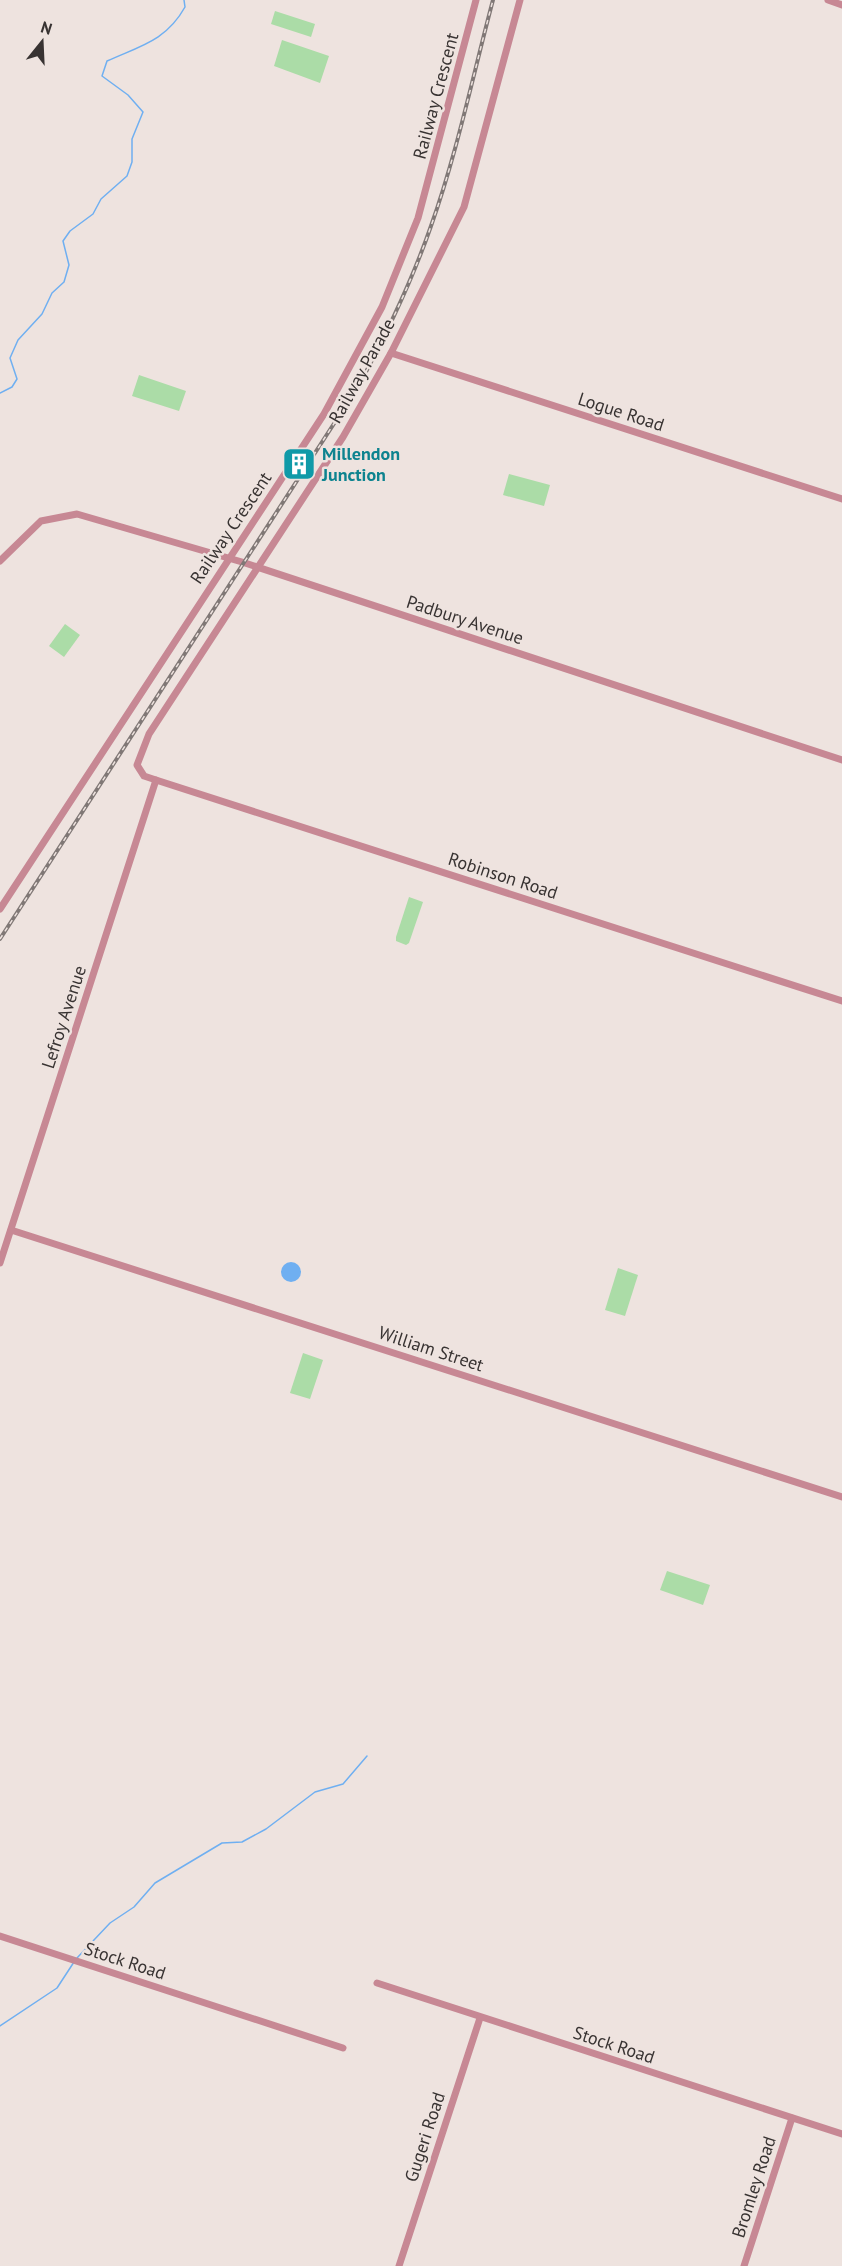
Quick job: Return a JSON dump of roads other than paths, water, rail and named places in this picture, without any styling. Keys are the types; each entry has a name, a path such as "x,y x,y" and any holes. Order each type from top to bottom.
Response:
{"street":[{"name":"Railway Crescent","path":"0,909 324,414 382,307 418,218 476,0"},
{"name":"Railway Parade","path":"156,780 144,776 137,765 140,753 256,568 343,437 391,353 464,207 520,0"},
{"path":"828,0 842,4"},
{"name":"Logue Road","path":"391,353 842,499"},
{"name":"Padbury Avenue","path":"0,561 41,520 78,514 228,558 842,760"},
{"name":"Robinson Road","path":"156,780 842,1000"},
{"name":"Lefroy Avenue","path":"0,1263 156,780"},
{"name":"William Street","path":"11,1230 842,1497"},
{"name":"Stock Road","path":"0,1936 343,2048"},
{"name":"Stock Road","path":"377,1983 842,2134"},
{"name":"Gugeri Road","path":"399,2266 480,2018"},
{"name":"Bromley Road","path":"744,2266 792,2118"}],"water":[{"path":"291,1262 298,1265 301,1272 298,1279 291,1282 284,1279 281,1272 284,1265"}],"waterway":[{"path":"0,393 12,387 17,379 10,358 18,340 42,314 52,293 64,282 69,265 63,241 70,231 93,214 101,199 127,176 132,162 132,139 143,112 128,95 102,76 107,61 161,35 178,18 185,7 184,0"},
{"path":"77,1958 110,1923 134,1907 155,1883 222,1843 242,1842 266,1829 315,1792 343,1784 367,1756"},
{"path":"0,2026 57,1988 74,1962"}],"railway":[{"path":"0,939 359,385 407,287 431,226 457,142 493,0"}],"place":[{"name":"Millendon Junction","path":"299,464"}]}
